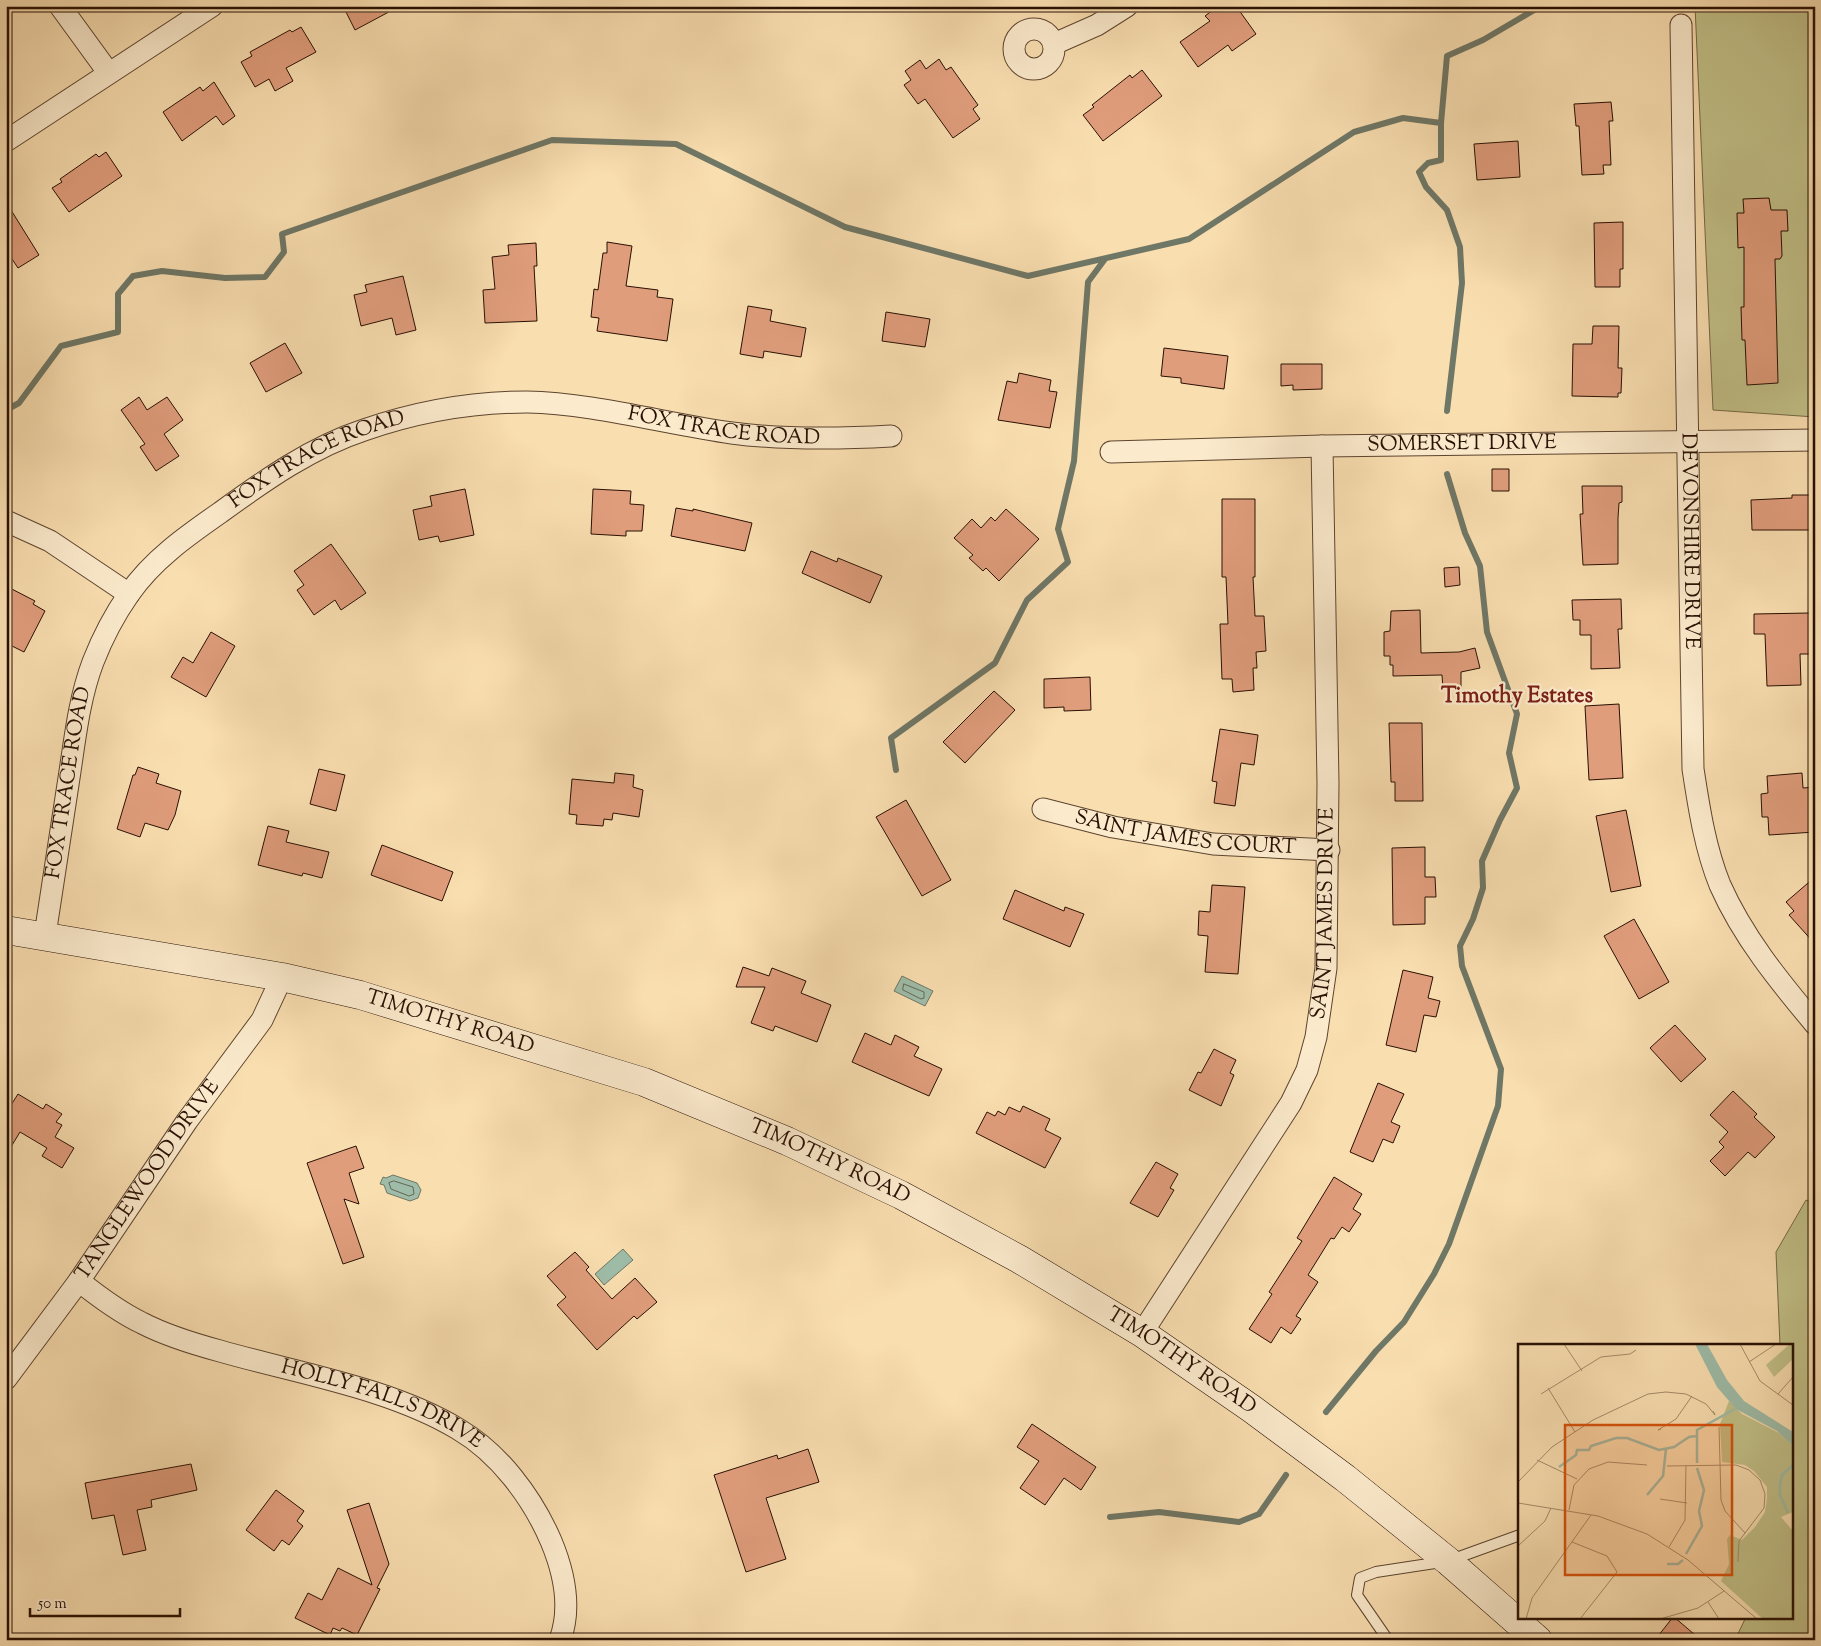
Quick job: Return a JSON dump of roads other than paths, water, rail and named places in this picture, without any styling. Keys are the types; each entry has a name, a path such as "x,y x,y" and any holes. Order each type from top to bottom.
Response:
{"main road":[{"name":"TIMOTHY ROAD","path":"6,930 282,977 360,995 434,1016 644,1082 787,1141 901,1195 1019,1259 1142,1334 1252,1409 1345,1478 1448,1561 1538,1640"}],"street":[{"path":"60,6 108,72"},
{"path":"6,141 108,72 212,6"},
{"path":"1054,44 1097,25 1127,6"},
{"name":"DEVONSHIRE DRIVE","path":"1681,25 1693,769 1701,824 1720,884 1752,944 1815,1024"},
{"name":"FOX TRACE ROAD","path":"45,936 81,702 93,662 129,594 156,563 187,536 263,482 318,450 364,430 415,416 471,405 529,402 588,409 731,433 778,438 839,439 891,436"},
{"name":"SOMERSET DRIVE","path":"1111,452 1322,446 1815,440"},
{"name":"SAINT JAMES DRIVE","path":"1142,1334 1275,1130 1307,1070 1321,1010 1326,968 1329,850 1322,446"},
{"path":"6,521 50,541 129,594"},
{"name":"SAINT JAMES COURT","path":"1043,809 1113,827 1213,844 1329,850"},
{"name":"TANGLEWOOD DRIVE","path":"6,1379 79,1282 187,1121 262,1020 282,977"},
{"name":"HOLLY FALLS DRIVE","path":"79,1282 104,1301 142,1324 185,1341 389,1398 458,1429 489,1453 509,1474 545,1527 557,1555 568,1610 560,1640"}],"lane":[{"path":"1388,1640 1357,1595 1360,1578 1376,1572 1448,1561 1518,1536"}],"water":[{"path":"902,976 933,991 925,1006 894,991"},
{"path":"393,1175 417,1183 421,1190 418,1198 410,1201 387,1193 384,1185 380,1184 383,1177 386,1178"},
{"path":"623,1249 633,1260 604,1285 595,1274"}],"waterway":[{"path":"6,410 19,403 61,346 118,332 118,294 133,276 162,271 225,278 265,277 284,252 282,234 552,140 676,144 845,227 1028,276 1189,239 1354,132 1403,118 1441,123 1447,56 1483,40 1541,6"},
{"path":"1441,123 1441,160 1428,163 1419,172 1426,187 1447,210 1460,247 1462,283 1447,411"},
{"path":"896,770 891,738 995,663 1027,600 1068,562 1058,529 1074,461 1088,282 1105,259"},
{"path":"1326,1412 1376,1351 1404,1322 1434,1274 1449,1244 1498,1106 1501,1069 1462,966 1460,946 1473,919 1483,888 1482,861 1517,788 1509,753 1517,714 1487,632 1480,566 1465,533 1447,474"},
{"path":"1110,1517 1159,1512 1239,1522 1259,1514 1286,1475"}],"district":[{"name":"Timothy Estates","path":"1517,697"}]}
